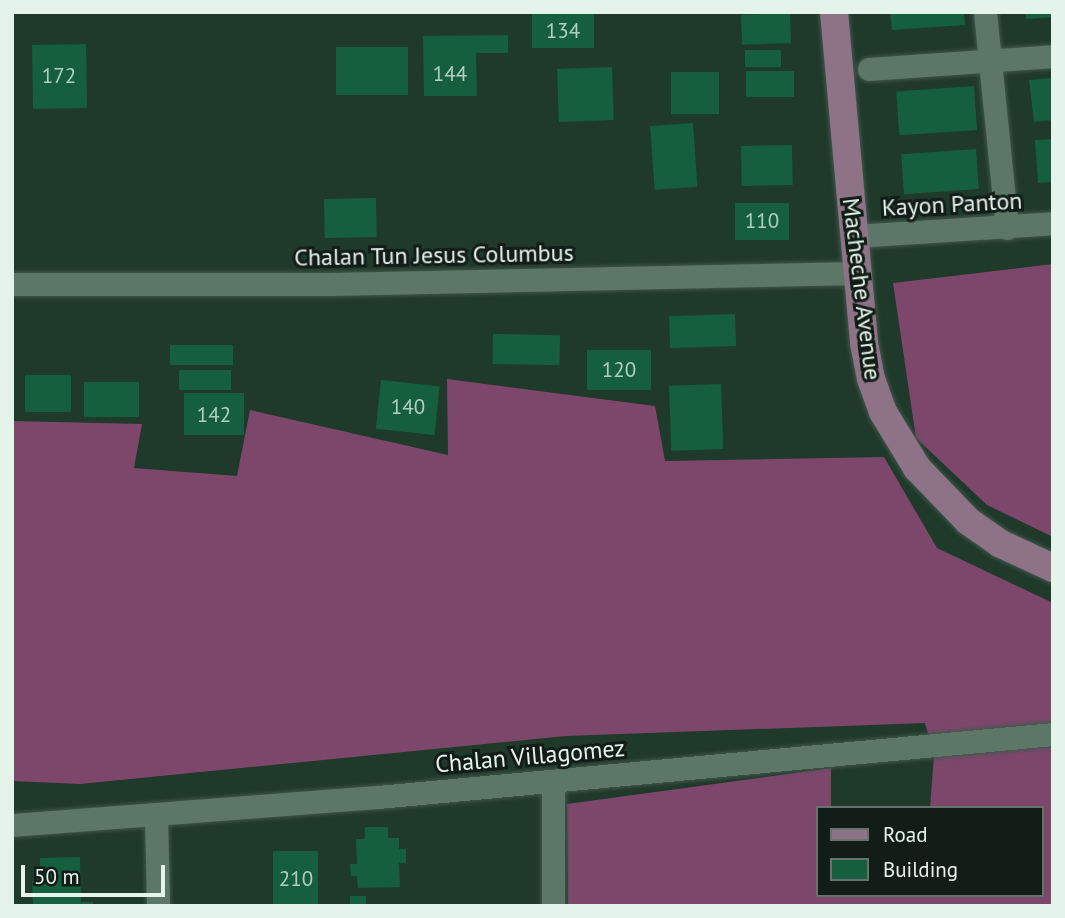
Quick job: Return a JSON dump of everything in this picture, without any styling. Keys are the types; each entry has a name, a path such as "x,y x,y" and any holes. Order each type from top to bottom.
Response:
{"main road":[{"name":"Macheche Avenue","path":"834,12 857,273 871,379 883,412 917,468 968,521 999,542 1053,568"}],"street":[{"path":"985,12 1007,228"},
{"path":"869,69 1053,56"},
{"name":"Kayon Panton","path":"854,236 1053,223"},
{"name":"Chalan Tun Jesus Columbus","path":"12,284 330,284 857,273"},
{"name":"Chalan Villagomez","path":"12,825 553,781 1053,734"},
{"path":"553,781 553,906"},
{"path":"156,815 158,906"}],"shaded area":[{"path":"1053,264 1053,537 987,505 916,438 893,283"},
{"path":"447,379 655,406 665,461 884,457 937,548 1053,603 1053,906 568,906 567,804 831,768 831,806 816,806 816,897 1044,897 1044,806 930,806 934,755 925,723 566,736 80,784 12,781 12,421 142,424 134,468 237,476 250,410 448,455"}],"building":[{"path":"890,12 964,12 965,25 892,30"},
{"path":"1025,12 1053,12 1053,17 1026,19"},
{"path":"790,13 791,43 742,45 741,15"},
{"path":"532,14 594,14 594,48 532,48"},
{"path":"508,35 508,53 476,53 477,96 424,96 423,36"},
{"path":"86,44 87,108 33,109 32,45"},
{"path":"336,47 408,47 408,95 336,95"},
{"path":"745,50 781,50 781,67 745,67"},
{"path":"612,67 614,120 559,122 557,69"},
{"path":"746,71 794,71 794,97 746,97"},
{"path":"671,72 719,72 719,114 671,114"},
{"path":"1053,78 1053,120 1034,122 1029,80"},
{"path":"974,86 977,130 899,135 896,91"},
{"path":"693,123 697,187 655,190 650,126"},
{"path":"1053,139 1053,182 1038,183 1035,140"},
{"path":"792,145 793,185 742,186 741,146"},
{"path":"976,149 979,189 904,194 901,154"},
{"path":"376,198 377,237 325,238 324,199"},
{"path":"735,203 789,203 789,240 735,240"},
{"path":"735,314 736,346 670,348 669,316"},
{"path":"493,334 560,335 559,365 492,364"},
{"path":"170,345 233,345 233,365 170,365"},
{"path":"587,350 651,350 651,390 587,390"},
{"path":"179,370 231,370 231,390 179,390"},
{"path":"25,375 71,375 71,412 25,412"},
{"path":"381,380 440,386 435,435 376,429"},
{"path":"84,382 139,382 139,417 84,417"},
{"path":"721,384 723,449 671,451 669,386"},
{"path":"184,393 244,393 244,435 184,435"},
{"path":"365,827 388,827 388,838 399,838 399,849 406,849 406,863 399,863 400,887 358,888 357,876 351,876 350,864 357,864 356,839 365,839"},
{"path":"273,851 318,851 318,906 273,906"},
{"path":"80,857 81,902 93,902 93,906 33,906 32,881 40,881 40,858"},
{"path":"350,896 366,896 366,906 350,906"}]}
